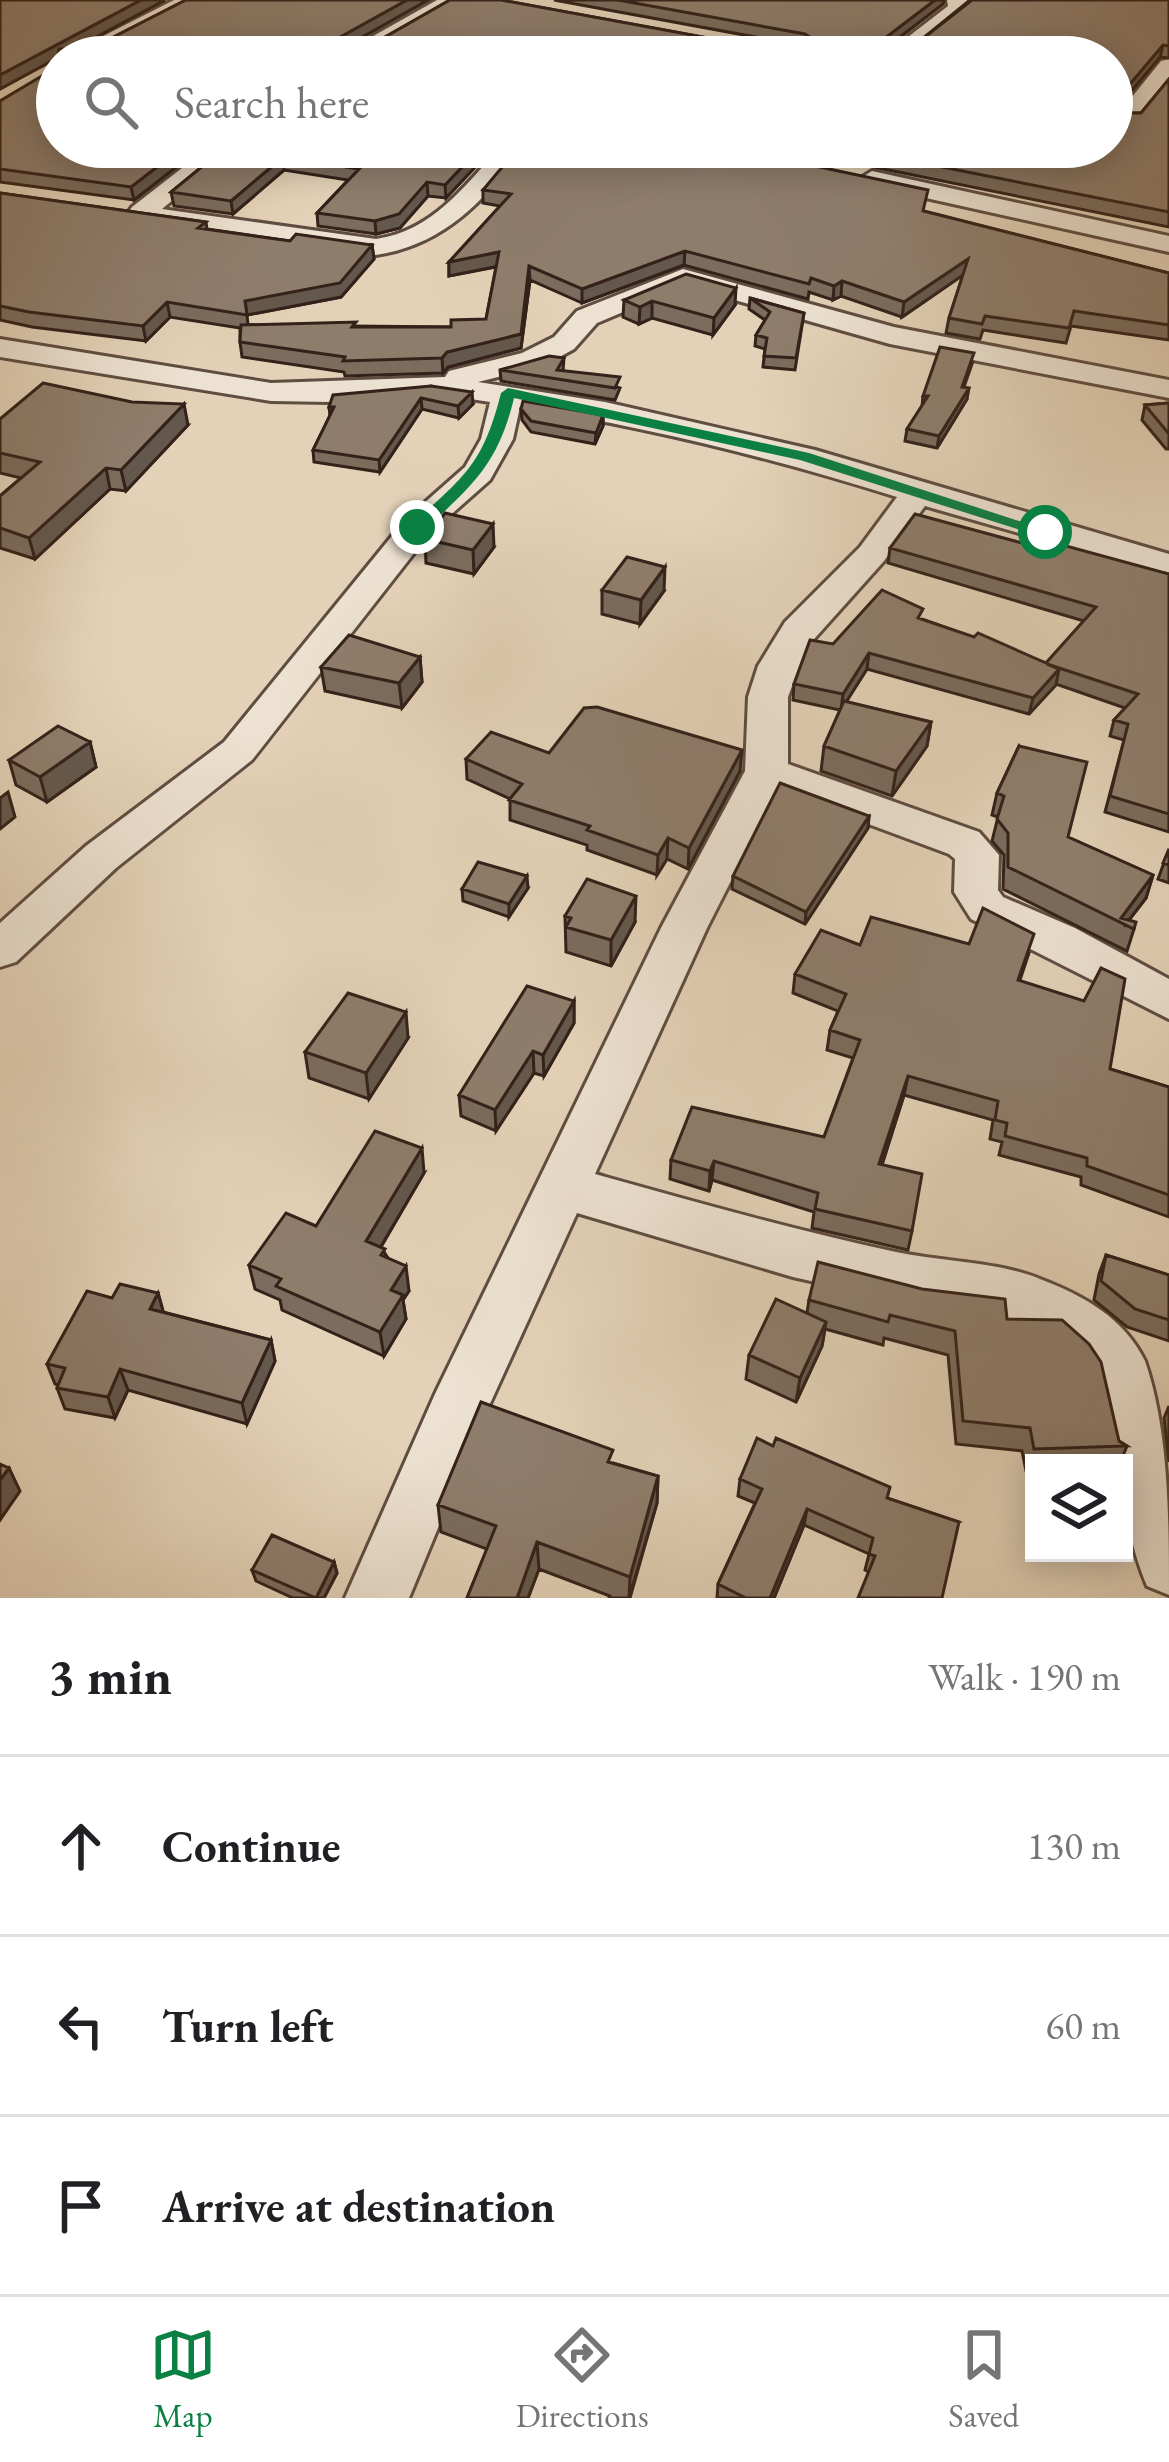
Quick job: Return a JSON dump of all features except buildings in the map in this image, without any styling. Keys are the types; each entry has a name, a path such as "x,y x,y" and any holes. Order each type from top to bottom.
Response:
{"street":[{"path":"116,36 190,0"},
{"path":"386,36 452,0"},
{"path":"921,36 958,8 957,0"},
{"path":"1133,114 1169,66"},
{"path":"194,168 131,212 376,247 402,246 434,230 492,168"},
{"path":"838,172 1169,244"},
{"path":"0,348 271,392 332,393 432,383 532,360 564,343 586,316 683,278 890,335 1169,389"},
{"path":"432,383 508,393 803,457 1169,566"},
{"path":"0,950 100,857 238,751 417,527 478,472 497,439 508,393"},
{"path":"377,1598 457,1413 684,928 766,771 771,746 769,689 783,652 796,629 877,548 917,493"},
{"path":"766,771 964,843 979,861 976,892 987,908 1059,940 1169,1000"},
{"path":"564,1187 793,1253 937,1285 1023,1297 1076,1322 1104,1346 1123,1376 1169,1564"}],"route":[{"path":"417,527 460,491 490,455 508,393 803,457 1045,532"}]}
